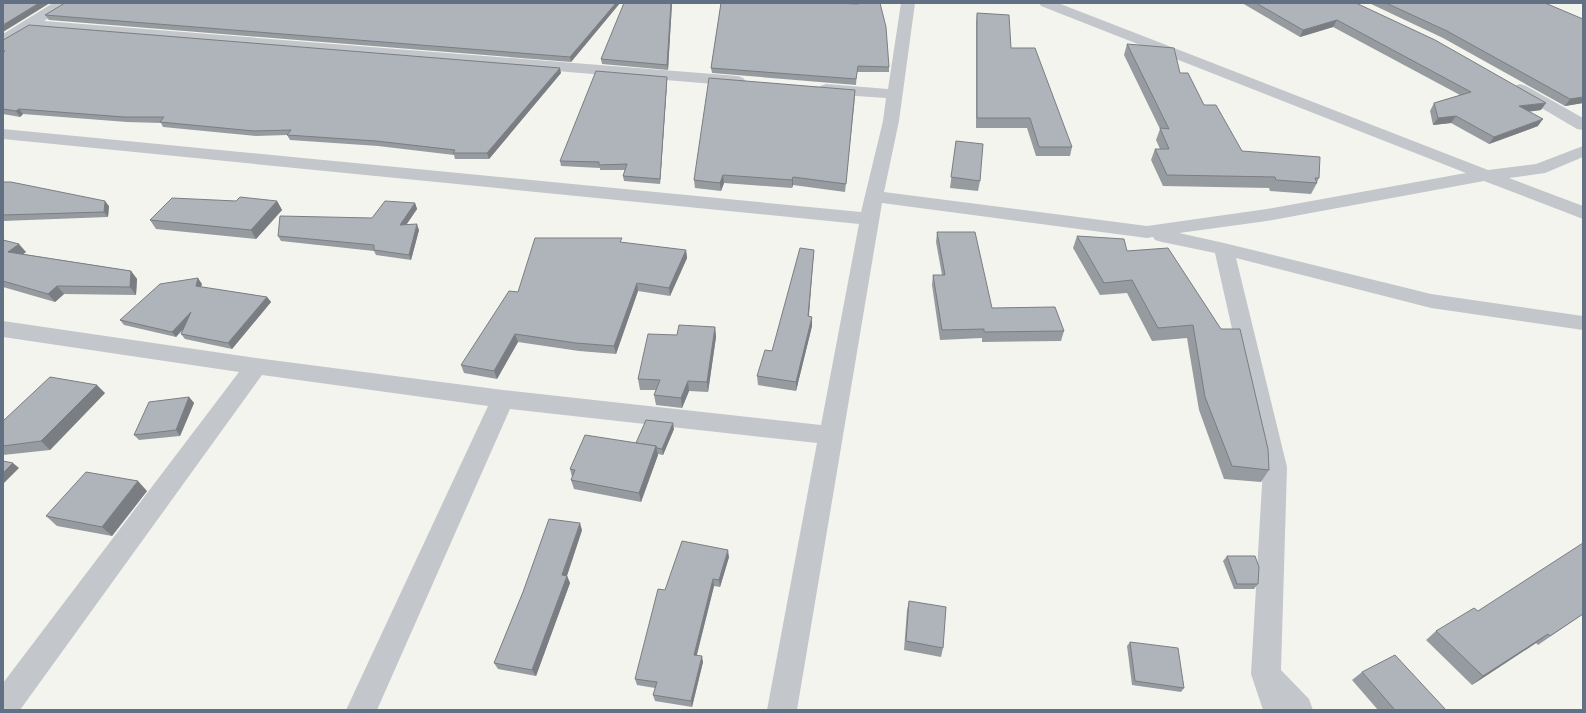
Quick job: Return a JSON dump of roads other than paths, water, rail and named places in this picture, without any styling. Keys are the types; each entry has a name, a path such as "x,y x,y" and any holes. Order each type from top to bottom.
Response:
{"street":[{"path":"3,40 63,3"},
{"path":"782,710 829,435 869,219 891,121 908,3"},
{"path":"1046,3 1583,213"},
{"path":"30,24 751,82"},
{"path":"1508,82 1583,125"},
{"path":"815,88 894,94"},
{"path":"3,134 869,219"},
{"path":"1147,232 1268,215 1487,175 1539,169 1583,151"},
{"path":"874,196 1147,232 1224,249 1431,301 1583,323"},
{"path":"1224,249 1275,467 1266,674 1278,710"},
{"path":"3,329 256,366 503,399 829,435"},
{"path":"3,708 256,366"},
{"path":"361,710 503,399"},
{"path":"1266,674 1298,710"}]}
